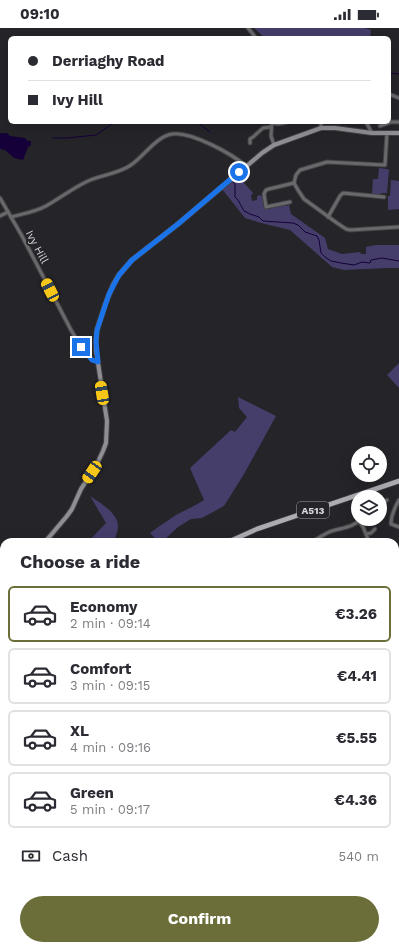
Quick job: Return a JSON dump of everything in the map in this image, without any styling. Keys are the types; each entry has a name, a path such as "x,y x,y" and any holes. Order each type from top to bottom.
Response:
{"main road":[{"name":"A513","path":"237,538 257,529 399,481"}],"street":[{"path":"248,28 254,36"},
{"path":"250,143 250,139 263,128 272,124 271,136 274,146"},
{"path":"367,124 372,133"},
{"path":"380,126 386,124"},
{"path":"49,538 68,516 86,481 100,459 106,443 107,421 96,341 97,330 109,294 119,275 132,260 178,224 262,153 274,146 321,128 335,128 372,133 399,133"},
{"path":"387,133 385,165 327,162 300,170 296,175 294,183 304,199 346,229 399,227"},
{"path":"11,217 45,206 68,191 92,180 130,166 162,138 173,134 185,134 201,140 219,149 246,166"},
{"path":"290,202 266,207 264,194 266,190 294,183"},
{"path":"339,191 343,193 384,197"},
{"path":"328,217 343,193"},
{"name":"Ivy Hill","path":"0,198 81,347 92,360 98,362"},
{"path":"0,216 8,212"},
{"path":"399,500 390,522 391,524 399,526"},
{"path":"394,511 399,513"},
{"path":"317,538 329,532 351,525"},
{"path":"363,526 368,538"},
{"path":"366,534 371,533 376,529"}],"shaded area":[{"path":"254,28 365,28 371,30 370,36 263,36"},
{"path":"0,133 7,133 10,136 25,138 28,141 31,141 31,145 28,147 23,160 14,158 5,150 0,149"},
{"path":"379,168 389,170 387,193 372,194 373,179 378,179"},
{"path":"237,175 253,193 251,195 252,201 257,200 257,196 260,195 263,197 266,208 285,204 286,206 289,205 291,214 325,238 328,249 342,254 360,252 361,254 366,254 366,247 376,245 399,245 399,268 344,270 332,267 290,230 245,218 222,189"},
{"path":"391,180 399,181 399,209 388,210 388,196 390,196"},
{"path":"399,363 399,388 387,375"},
{"path":"238,397 276,416 244,474 224,506 202,518 191,519 178,527 166,538 155,538 150,533 176,515 204,500 190,468 231,430 235,432 247,417 239,408"},
{"path":"90,496 112,513 118,526 115,538 92,538 106,523"}],"waterway":[{"path":"391,73 399,74"},
{"path":"53,138 96,135 112,124"},
{"path":"200,124 210,132"},
{"path":"233,182 235,184 235,197 244,211 259,217 263,221 293,223 298,225 305,232 317,236 321,253 331,261 354,265 362,262 370,263 371,260 382,258 399,261"}],"route":[{"path":"81,347 92,360 98,362 96,350 97,330 109,294 119,275 132,260 178,224 239,172"}]}
